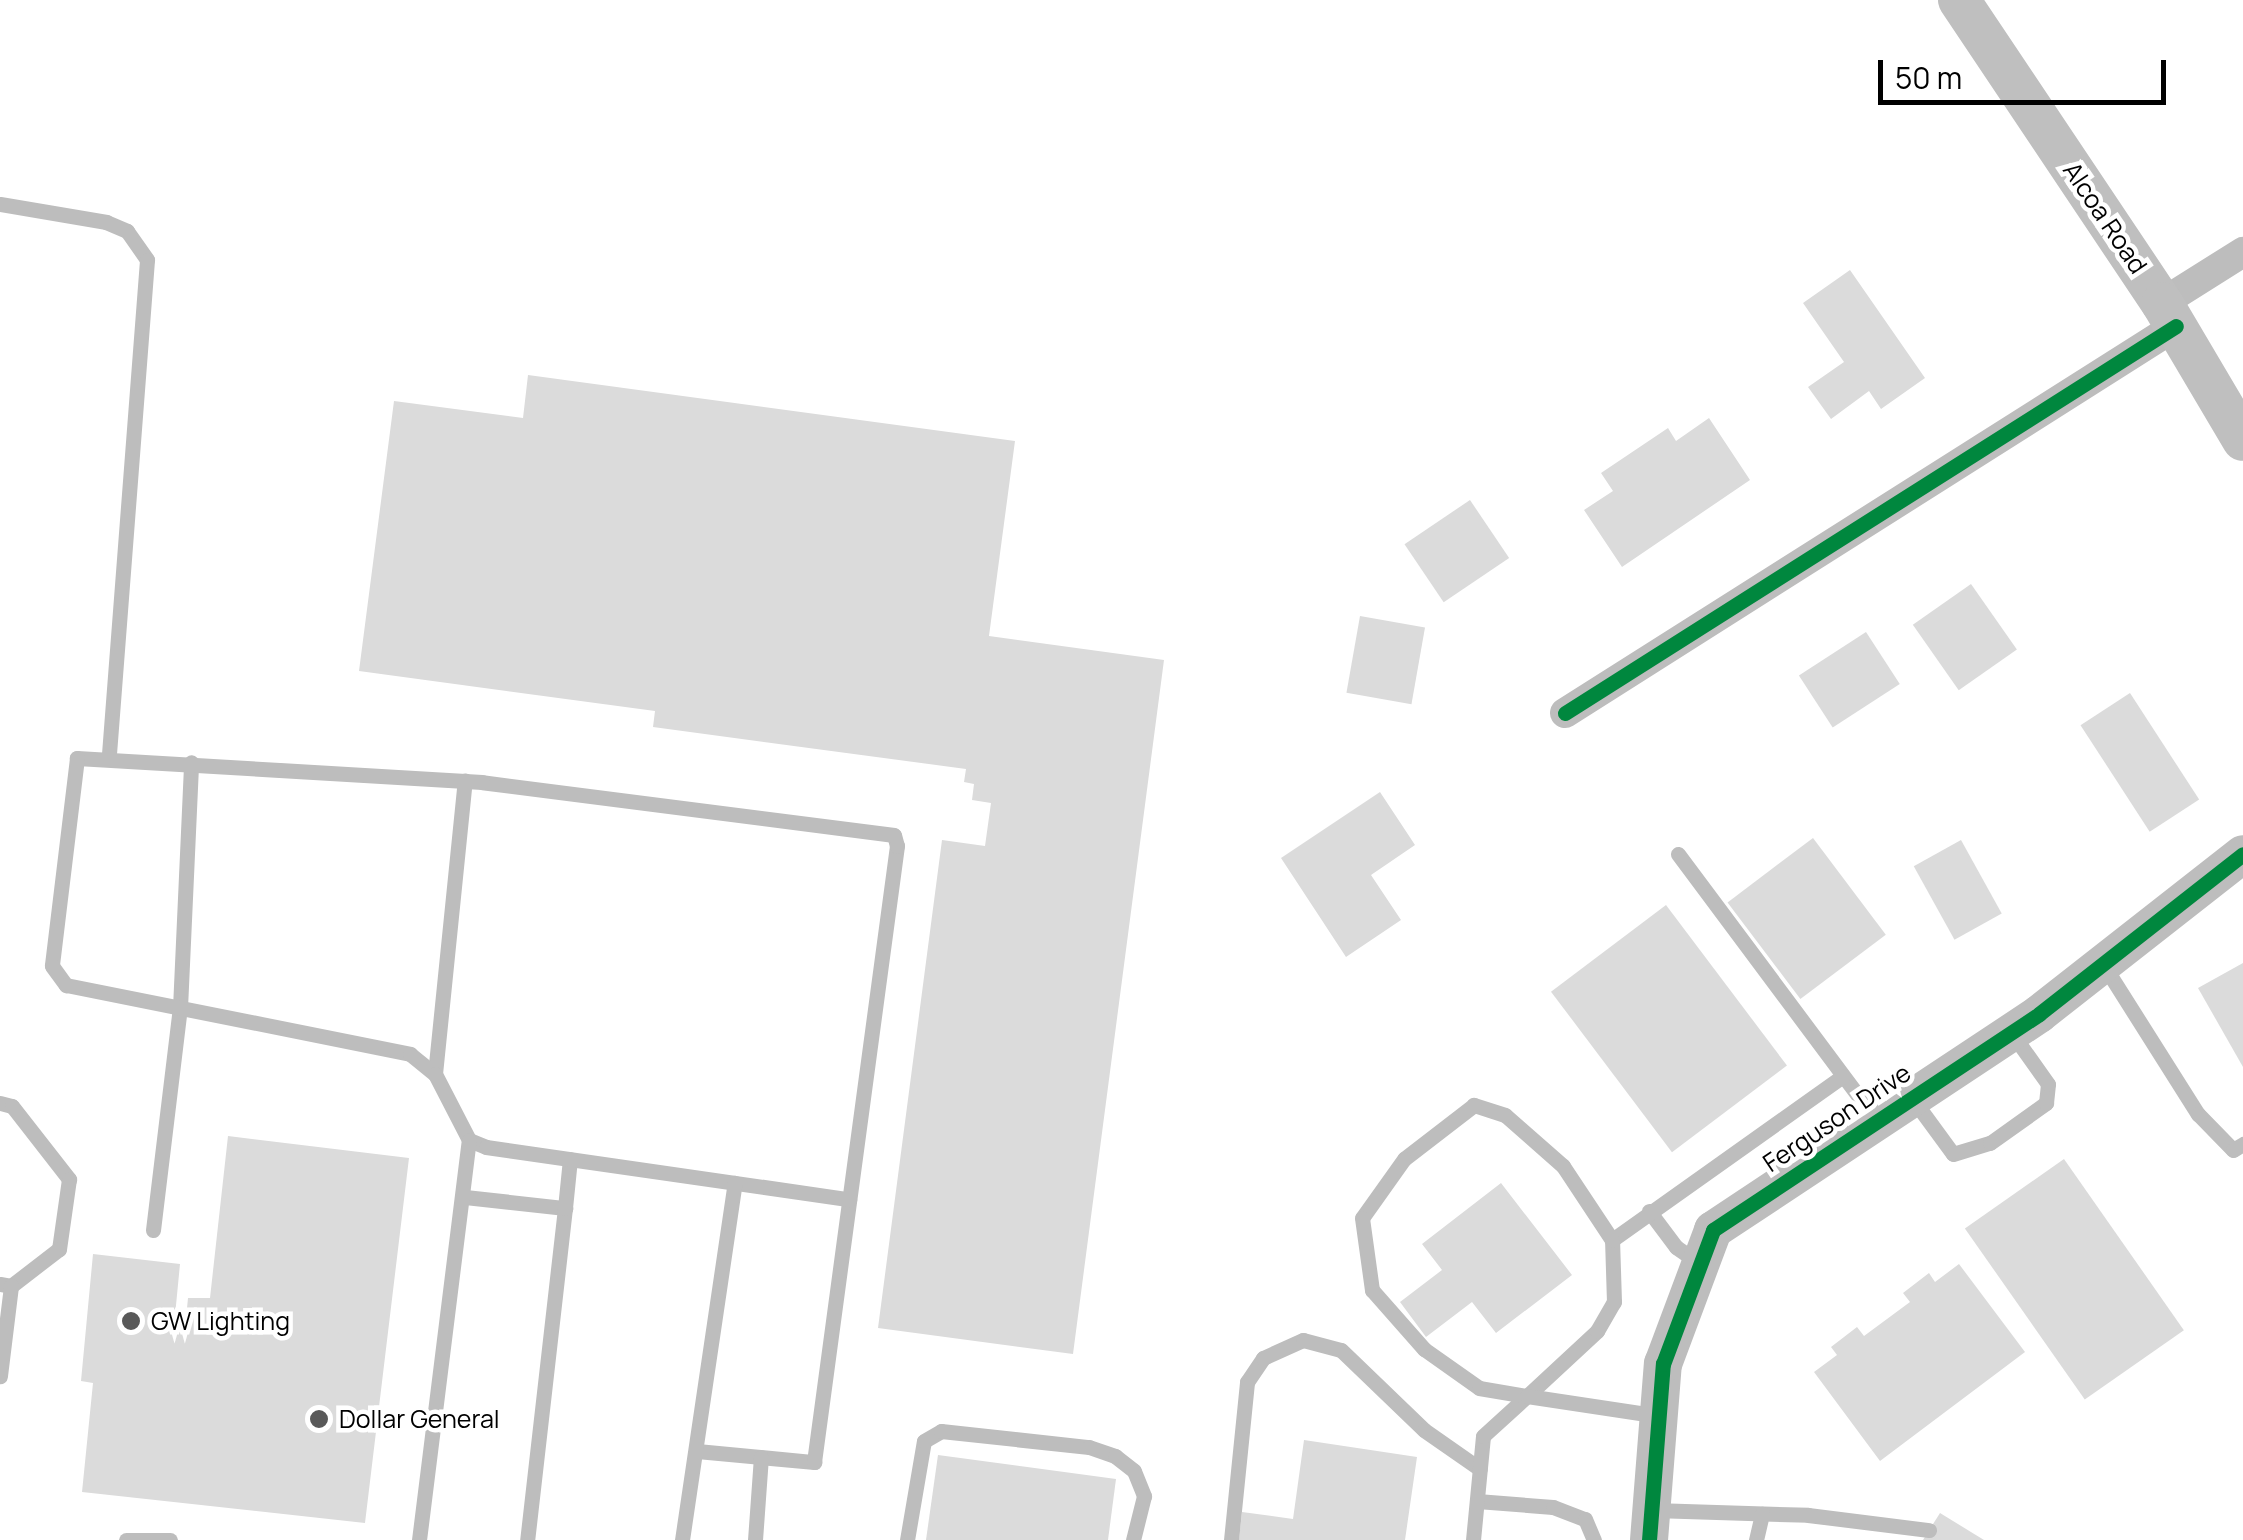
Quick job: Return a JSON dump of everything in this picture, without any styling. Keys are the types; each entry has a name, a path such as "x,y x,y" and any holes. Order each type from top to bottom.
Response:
{"main road":[{"name":"Alcoa Road","path":"1959,0 2169,314 2243,440"}],"street":[{"path":"1565,712 2169,314 2243,252"},
{"name":"Ferguson Drive","path":"1651,1525 1664,1364 1713,1230 2011,1032 2243,854"}],"lane":[{"path":"0,204 106,222 127,231 148,260 109,755"},
{"path":"420,1540 469,1140 435,1074 410,1054 66,985 52,966 71,770 77,758 109,755 465,781 894,835 814,1462 697,1451"},
{"path":"153,1230 180,1008 191,762"},
{"path":"435,1074 465,781"},
{"path":"1678,854 1877,1121"},
{"path":"2103,964 2198,1114 2233,1150 2243,1144"},
{"path":"1912,1098 1953,1154 1990,1142 2046,1103 2048,1084 2011,1032"},
{"path":"1612,1240 1843,1076"},
{"path":"0,1104 12,1106 69,1178 60,1249 5,1285 0,1376"},
{"path":"1472,1540 1484,1436 1527,1396 1597,1331 1614,1302 1612,1240 1563,1166 1505,1114 1474,1105 1404,1159 1362,1218 1372,1290 1424,1349 1478,1388 1527,1396 1660,1416"},
{"path":"469,1140 570,1159 849,1200"},
{"path":"527,1540 570,1159"},
{"path":"682,1540 735,1183"},
{"path":"465,1197 565,1208"},
{"path":"1649,1212 1676,1247 1700,1264"},
{"path":"1231,1540 1247,1382 1263,1358 1302,1340 1341,1350 1424,1430 1480,1470"},
{"path":"907,1540 924,1440 941,1431 1089,1447 1114,1456 1134,1471 1144,1496 1134,1540"},
{"path":"754,1540 761,1457"},
{"path":"1477,1500 1553,1508 1584,1519 1594,1540"},
{"path":"1756,1540 1762,1514"},
{"path":"1651,1525 1762,1514 1929,1530"},
{"path":"126,1540 170,1540"}],"building":[{"path":"1850,270 1925,378 1881,409 1869,391 1831,419 1808,387 1844,362 1803,303"},
{"path":"528,375 1015,441 989,636 1164,660 1073,1354 878,1328 942,840 985,846 991,803 972,800 974,784 964,782 966,769 653,727 655,711 359,671 394,401 523,418"},
{"path":"1709,418 1750,480 1622,567 1584,510 1613,491 1601,473 1668,428 1676,441"},
{"path":"1470,500 1509,558 1444,602 1405,544"},
{"path":"1971,584 2017,650 1959,690 1913,625"},
{"path":"1360,616 1425,627 1411,704 1346,693"},
{"path":"1866,632 1900,684 1833,728 1799,676"},
{"path":"2130,693 2199,800 2150,832 2081,725"},
{"path":"1380,792 1415,845 1371,875 1401,920 1346,957 1281,858"},
{"path":"1813,838 1886,935 1800,999 1728,902"},
{"path":"1961,840 2002,913 1954,940 1914,866"},
{"path":"1666,905 1787,1066 1672,1152 1551,992"},
{"path":"2243,963 2243,1067 2198,988"},
{"name":"GW Lighting","path":"228,1136 409,1158 365,1523 82,1492 93,1383 81,1381 93,1254 180,1264 174,1326 185,1328 188,1298 210,1298"},
{"path":"2064,1159 2184,1330 2085,1400 1965,1228"},
{"path":"1501,1183 1572,1275 1496,1333 1472,1302 1426,1337 1400,1302 1442,1270 1422,1244"},
{"path":"1959,1264 2025,1352 1880,1461 1814,1372 1837,1355 1831,1347 1857,1327 1864,1336 1910,1302 1903,1293 1929,1273 1935,1282"},
{"path":"1304,1440 1417,1457 1405,1540 1239,1540 1242,1512 1293,1519"},
{"path":"938,1455 1116,1479 1108,1540 926,1540"},
{"path":"1940,1513 1984,1540 1923,1540"}],"cycle path":[{"path":"1565,713 2176,326"},
{"path":"1649,1540 1663,1364 1713,1230 2039,1014 2243,854"}],"place":[{"name":"GW Lighting","path":"131,1321"},
{"name":"Dollar General","path":"319,1419"}]}
